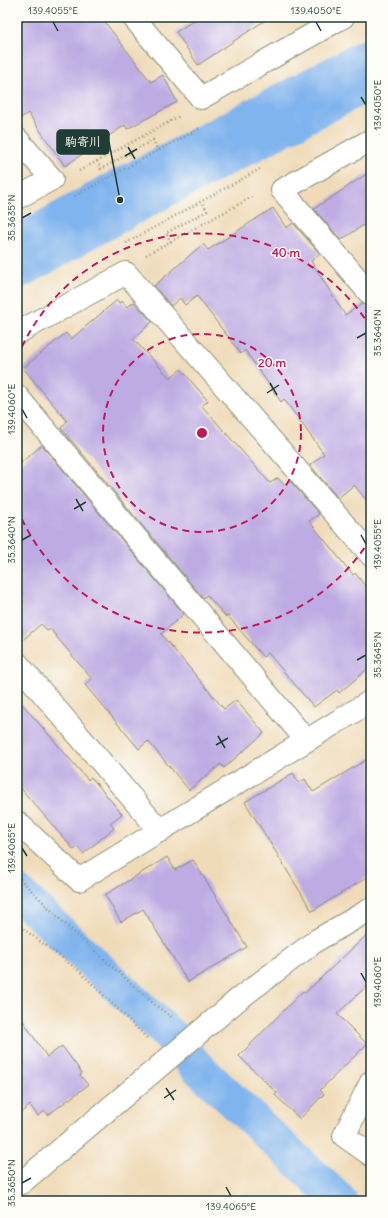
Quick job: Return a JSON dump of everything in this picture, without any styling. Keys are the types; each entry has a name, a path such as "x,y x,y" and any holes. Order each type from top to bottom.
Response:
{"street":[{"path":"133,17 201,98 343,17"},
{"path":"17,139 52,179 17,198"},
{"path":"371,140 282,190 371,295"},
{"path":"17,333 126,273 371,555"},
{"path":"17,396 306,740"},
{"path":"17,663 160,831"},
{"path":"17,822 80,880 371,701"},
{"path":"17,1184 22,1183 240,998 317,940 371,909"},
{"path":"371,1082 344,1136 371,1155"}],"path":[{"path":"52,179 70,176 192,110 201,98"},
{"path":"71,199 206,124"},
{"path":"97,161 101,169 153,140 158,151"},
{"path":"120,247 264,167"},
{"path":"126,273 139,259 260,192 282,190"},
{"path":"171,242 166,233 207,211 202,202"},
{"path":"17,876 67,926 155,1005 176,1020"},
{"path":"17,924 78,969 150,1041"}],"building":[{"path":"28,17 101,17 151,82 163,75 177,102 127,129 125,125 65,166 28,113 17,121 17,26"},
{"path":"199,17 270,17 198,65 176,32"},
{"path":"371,171 371,220 341,240 314,209"},
{"path":"273,208 286,228 293,223 320,254 311,261 345,315 362,304 371,307 371,506 354,485 338,498 310,465 324,454 284,399 281,402 245,350 241,354 197,296 185,305 180,298 171,306 154,286 203,244 208,250"},
{"path":"117,300 119,303 122,301 127,307 134,302 152,322 133,339 170,378 181,369 208,401 202,406 270,483 278,478 284,485 290,481 319,514 309,521 353,575 355,573 371,593 371,666 339,693 337,690 314,707 268,653 263,657 228,616 226,617 207,595 203,598 61,428 67,421 23,368 66,333 71,339"},
{"path":"42,445 184,614 161,634 224,709 236,700 264,733 224,768 221,764 189,790 148,741 139,749 85,685 92,679 50,629 48,631 41,624 17,645 17,466"},
{"path":"17,698 88,780 91,777 122,814 110,823 114,828 83,854 78,847 74,850 17,784"},
{"path":"371,757 371,875 312,911 245,802 293,773 299,783 305,779 313,792"},
{"path":"167,857 175,870 193,860 247,947 188,982 143,909 121,922 105,895"},
{"path":"371,931 371,982 337,1014 367,1044 320,1090 324,1094 300,1119 275,1095 277,1093 239,1056 303,991 305,993"},
{"path":"17,1012 47,1057 62,1046 82,1073 80,1075 88,1085 48,1115 45,1111 38,1116 30,1105 17,1116"}],"waterway":[{"path":"17,258 120,200 371,68"},
{"path":"17,892 171,1036 195,1065 340,1201"}],"place":[{"name":"駒寄川","path":"120,200"}]}
